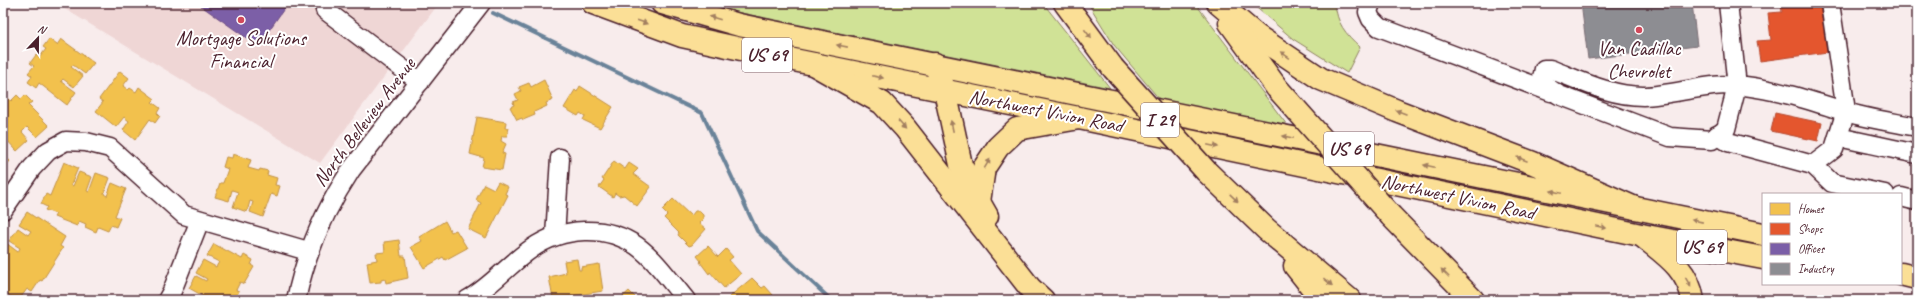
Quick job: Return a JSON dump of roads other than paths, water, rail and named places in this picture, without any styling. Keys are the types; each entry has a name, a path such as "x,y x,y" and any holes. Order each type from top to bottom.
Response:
{"main road":[{"name":"Northwest Vivion Road","path":"593,3 682,36 1641,235 1762,258"},
{"name":"Northwest Vivion Road","path":"662,3 739,26 935,64 1762,234"},
{"name":"I 29","path":"1065,3 1114,68 1206,171 1266,229 1350,300"},
{"path":"1217,3 1277,88 1391,216 1473,300"},
{"path":"1217,3 1258,36 1322,78 1397,111 1533,163 1635,208"},
{"path":"813,64 882,103 905,128 1030,288 1043,300"},
{"path":"935,64 945,91 961,165 978,202 999,234 1044,286 1059,300"},
{"path":"978,202 984,168 998,147 1017,129 1079,118"},
{"path":"1266,229 1322,300"},
{"path":"1641,235 1679,267 1691,287 1693,300"},
{"path":"1902,274 1917,278"}],"street":[{"path":"330,3 325,10 420,82"},
{"name":"North Belleview Avenue","path":"296,300 308,251 322,219 338,189 351,170 481,3"},
{"path":"1371,3 1368,12 1371,19 1379,27 1559,96 1670,136 1712,140 1726,129 1737,86 1728,3"},
{"path":"1813,165 1834,149 1846,111 1830,3"},
{"path":"1559,96 1541,83 1544,70 1550,69 1619,95 1656,95 1721,85 1737,86 1795,96 1846,111 1917,127"},
{"path":"1717,135 1728,142 1813,165 1832,183 1880,193"},
{"path":"1838,136 1917,154"},
{"path":"3,210 32,168 48,151 66,142 86,142 110,148 184,215 308,251"},
{"path":"555,236 560,158"},
{"path":"1902,197 1917,201"},
{"path":"167,300 172,292 200,220"},
{"path":"467,300 487,287 531,249 555,236 583,231 621,236 638,247 653,261 686,300"}],"waterway":[{"path":"493,13 702,113 757,231 831,300"}],"place":[{"name":"Mortgage Solutions Financial","path":"241,20"},
{"name":"Van Cadillac Chevrolet","path":"1639,30"}]}
